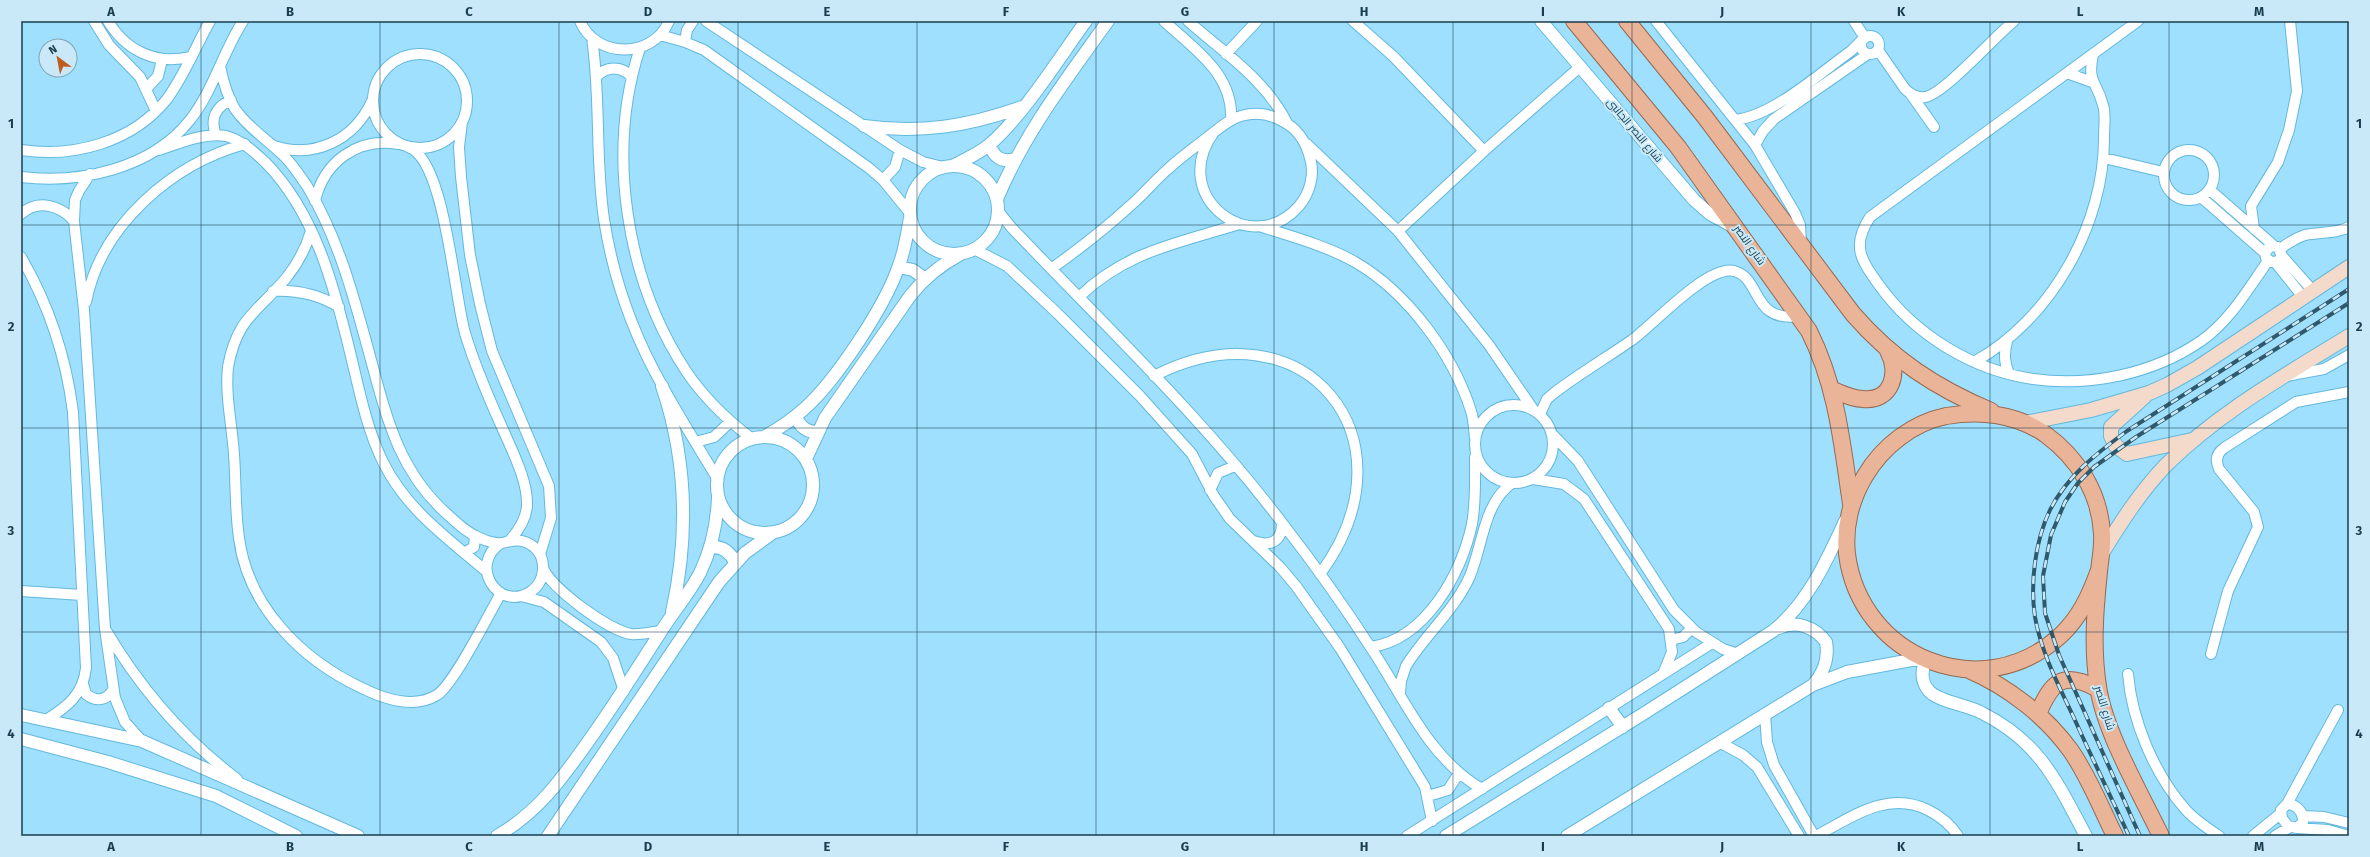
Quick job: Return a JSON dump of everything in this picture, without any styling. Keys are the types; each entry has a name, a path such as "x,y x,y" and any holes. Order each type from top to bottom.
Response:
{"main road":[{"name":"شارع النصر","path":"1574,21 1678,147 1738,229 1809,331 1824,360 1833,390 1850,509"},
{"path":"1627,21 1705,117 1853,314 1888,351 1893,359 1894,374 1889,387 1882,394 1864,400 1833,390"},
{"path":"2024,423 2091,410 2149,393 2197,368 2349,267"},
{"path":"2102,553 2149,485 2193,439 2282,377 2349,336"},
{"path":"1888,351 1941,388 2024,423 2040,431 2060,446 2080,468 2089,483 2100,517 2102,553 2099,570 2090,594 2077,617 2060,636 2039,651 2016,662 1991,668 1965,669"},
{"path":"2149,393 2111,427 2111,436 2120,451 2127,454 2137,454 2193,439"},
{"path":"2008,417 1986,413 1949,416 1921,425 1902,435 1885,449 1871,466 1859,485 1850,509 1846,542 1850,571 1860,599 1876,623 1897,644 1924,659 1965,669 1994,682 2038,714 2071,751 2115,836"},
{"name":"شارع النصر","path":"2099,570 2094,632 2098,689 2119,747 2161,836"},
{"path":"2038,714 2047,694 2059,682 2068,679 2078,680 2098,689"}],"street":[{"path":"94,21 109,45 133,68 147,88 156,111"},
{"path":"108,21 119,36 135,50 162,60 190,57"},
{"path":"21,150 55,152 92,146 126,133 156,111 168,98 210,21"},
{"path":"159,150 190,120 243,21"},
{"path":"580,21 592,38 597,76 600,174 604,220 616,275 627,311 662,386 717,478"},
{"path":"592,38 612,48 623,50 640,48 660,35 669,21"},
{"path":"685,42 687,30 694,21"},
{"path":"706,21 900,150 924,162 966,167 982,175 993,188 998,199 999,212 997,221 989,238 944,263 924,278 817,432 806,459"},
{"path":"764,437 796,416 822,391 837,372 879,308 899,267 910,215 911,201 922,180 931,172 949,166 990,144 1023,107 1086,21"},
{"path":"998,199 1015,159 1058,90 1108,21"},
{"path":"1164,21 1210,64 1223,80 1231,99 1231,120"},
{"path":"1188,21 1269,93 1287,123 1398,231 1489,345 1537,412 1546,420 1553,435 1578,461 1674,610 1691,628 1712,643 1738,654"},
{"path":"1226,54 1257,21"},
{"path":"1353,21 1393,56 1484,151"},
{"name":"شارع النصر الجانبى","path":"1541,21 1694,200 1719,220 1738,229"},
{"path":"1656,21 1755,145 1795,213 1800,225 1801,243"},
{"path":"1854,21 1864,39 1862,50 1873,52 1910,93 1934,127"},
{"path":"1910,93 1925,97 1941,90 2014,21"},
{"path":"2138,21 1870,217 1862,230 1859,244 1862,258 1889,299 1913,323 1940,344 1974,362 2009,374 2047,380 2091,380 2127,374 2175,356 2200,341 2224,323 2274,254 2293,240 2306,235 2337,231 2349,227"},
{"path":"2254,230 2251,206 2278,162 2289,130 2296,97 2294,42 2290,21"},
{"path":"660,35 685,42 704,50 869,168 882,180 910,215 918,235 933,248 942,252 968,251 1007,266 1113,368 1192,454 1210,490 1230,520 1280,567 1318,615 1384,716 1428,796 1432,821"},
{"path":"1736,120 1771,114 1873,52 1877,40 1872,36 1864,39 1771,114 1755,145"},
{"path":"640,48 631,76 625,112 623,151 627,206 637,255 652,305 671,344 701,390 730,422 751,438"},
{"path":"1974,362 2007,341 2043,303 2072,260 2092,212 2104,158 2104,106 2092,82 2093,54"},
{"path":"272,146 302,151 331,144 356,126 372,101 378,80 391,64 415,55 432,56 452,67 464,85 467,100 462,122 459,147 470,255 480,304 492,351 545,470 550,490 551,518 540,554 543,568 552,584 562,593 613,627 631,634 662,631"},
{"path":"147,88 158,76 162,60"},
{"path":"220,66 231,100 246,123 292,166 315,202 329,230 347,278 387,420 399,451 414,476 430,497 456,522 475,536 505,542 524,541 533,546 540,554"},
{"path":"1398,231 1484,151 1581,66"},
{"path":"597,76 604,70 616,68 631,76"},
{"path":"2067,73 2092,82"},
{"path":"216,135 213,123 216,111 231,100"},
{"path":"372,101 376,119 386,135 405,146 414,149 426,162 437,187 464,332 478,371 518,464 526,495 525,515 519,528 488,557 486,571 491,584 501,593 544,602 601,642 612,658 624,691"},
{"path":"864,126 917,130 953,127 987,119 1023,107"},
{"path":"1051,268 1105,228 1167,169 1231,120 1242,116 1260,114 1277,118 1287,123"},
{"path":"315,202 322,179 336,161 345,154 367,145 384,143 418,148 439,144 456,131 462,122"},
{"path":"1214,132 1202,154 1200,179 1209,202 1228,219 1239,224 1260,226 1342,256 1377,276 1401,298 1424,324 1454,372 1472,413 1475,438 1475,496 1472,524 1454,575 1440,598 1413,627 1400,637 1385,645 1371,647"},
{"path":"21,178 52,179 90,174 134,162 159,150 187,140 216,135 235,139 245,144 284,184 311,231 339,307 367,421 384,463 403,494 427,522 486,571"},
{"path":"1260,226 1281,220 1291,214 1306,196 1310,185 1312,168 1309,150 1303,140"},
{"path":"84,310 91,283 103,257 122,228 145,201 167,182 190,167 216,154 245,144"},
{"path":"990,144 996,157 1005,160 1015,159"},
{"path":"882,180 895,167 900,150"},
{"path":"2183,151 2197,151 2208,158 2214,169 2214,176 2210,190 2202,198 2188,201 2175,197 2166,186 2164,172 2166,164 2176,153 2183,151"},
{"path":"2104,158 2164,172"},
{"path":"90,174 81,186 75,200 74,221 84,310 105,629 113,690 121,714 130,729 142,741"},
{"path":"2210,190 2254,230 2308,294"},
{"path":"2202,198 2235,226 2274,254"},
{"path":"21,214 31,208 50,205 67,213 74,221"},
{"path":"2232,210 2251,206"},
{"path":"999,212 1011,227 1154,376 1235,466 1282,523 1320,574 1371,647 1428,739 1443,758 1459,773 1482,788"},
{"path":"2235,226 2242,218"},
{"path":"1079,297 1099,278 1134,257 1239,224"},
{"path":"311,231 299,260 287,277 257,306 240,330 232,348 227,377 239,538 249,575 260,598 273,619 289,637 316,661 347,681 384,697 404,702 418,702 437,695 447,686 501,593"},
{"path":"21,257 37,287 52,322 69,388 73,412 86,668 83,684 68,705 46,720"},
{"path":"899,267 913,270 924,278"},
{"path":"1537,412 1547,399 1554,393 1632,340 1681,297 1722,272 1734,271 1744,277 1764,307 1773,314 1786,318 1799,316"},
{"path":"273,292 302,292 321,298 339,307"},
{"path":"2007,341 2004,352 2005,363 2009,374"},
{"path":"1154,376 1194,358 1237,353 1259,354 1282,361 1304,373 1322,388 1338,406 1350,427 1356,448 1358,471 1356,493 1344,536 1320,574"},
{"path":"2282,377 2324,369 2349,355"},
{"path":"662,386 675,433 683,506 681,565 671,617"},
{"path":"2211,654 2228,591 2258,526 2254,512 2219,469 2216,461 2218,454 2224,448 2296,402 2349,392"},
{"path":"1475,438 1480,424 1496,408 1519,404 1537,412"},
{"path":"796,416 799,423 805,429 817,432"},
{"path":"696,442 714,437 730,422"},
{"path":"1533,479 1544,469 1551,457 1553,435"},
{"path":"497,836 518,824 557,786 624,691 700,572 711,547 717,520 717,478 721,465 728,453 739,444 751,438 764,437 788,442 806,459 812,473 813,489 809,504 795,522 774,532 735,562 719,582 548,836"},
{"path":"1475,453 1481,466 1491,476 1512,483"},
{"path":"1210,490 1218,473 1235,466"},
{"path":"1400,693 1401,681 1406,666 1419,646 1462,591 1475,562 1492,507 1501,492 1512,483 1533,479 1564,484 1584,499 1665,621 1672,640 1670,660 1663,674"},
{"path":"718,497 726,513 739,526 756,532 774,532"},
{"path":"1446,836 1623,727 1773,631 1785,621 1810,587 1824,564 1850,509"},
{"path":"1252,540 1267,544 1276,541 1282,533 1282,523"},
{"path":"464,553 474,547 475,536"},
{"path":"711,547 720,547 727,551 735,562"},
{"path":"521,596 537,586 543,568"},
{"path":"21,591 82,595"},
{"path":"1773,631 1785,626 1798,625 1815,630 1826,642 1826,661 1822,674 1813,685"},
{"path":"1672,640 1683,637 1691,628"},
{"path":"105,629 127,664 166,714 200,749 243,784"},
{"path":"1407,836 1712,643"},
{"path":"1567,836 1813,685 1847,672 1924,659 1922,670 1924,681 1933,694 1966,706 1995,720 2033,750 2060,786 2086,836"},
{"path":"2128,674 2130,697 2148,748 2157,767 2185,809 2219,836"},
{"path":"83,684 86,694 95,700 106,698 113,690"},
{"path":"1609,708 1623,727"},
{"path":"2253,836 2280,814 2282,807 2287,804 2338,710"},
{"path":"1765,714 1768,742 1774,765 1815,836 1862,811 1892,802 1907,803 1935,813 1947,822 1958,836"},
{"path":"21,715 142,741 243,784 358,836"},
{"path":"21,739 108,762 216,796 296,836"},
{"path":"1719,742 1743,755 1757,767 1798,836"},
{"path":"1428,796 1448,790 1459,773"},
{"path":"557,786 564,796 573,798"},
{"path":"2275,836 2294,828 2303,822 2303,816 2296,806 2287,804"},
{"path":"2280,814 2283,821 2294,828 2328,830 2349,836"},
{"path":"2303,816 2324,817 2349,823"}],"railway":[{"path":"2129,836 2057,681 2046,656 2038,630 2035,617 2033,590 2037,549 2045,522 2050,510 2065,486 2084,466 2116,439 2349,289"},
{"path":"2140,836 2059,655 2045,613 2043,576 2051,535 2065,502 2078,483 2094,467 2136,437 2349,303"}]}
